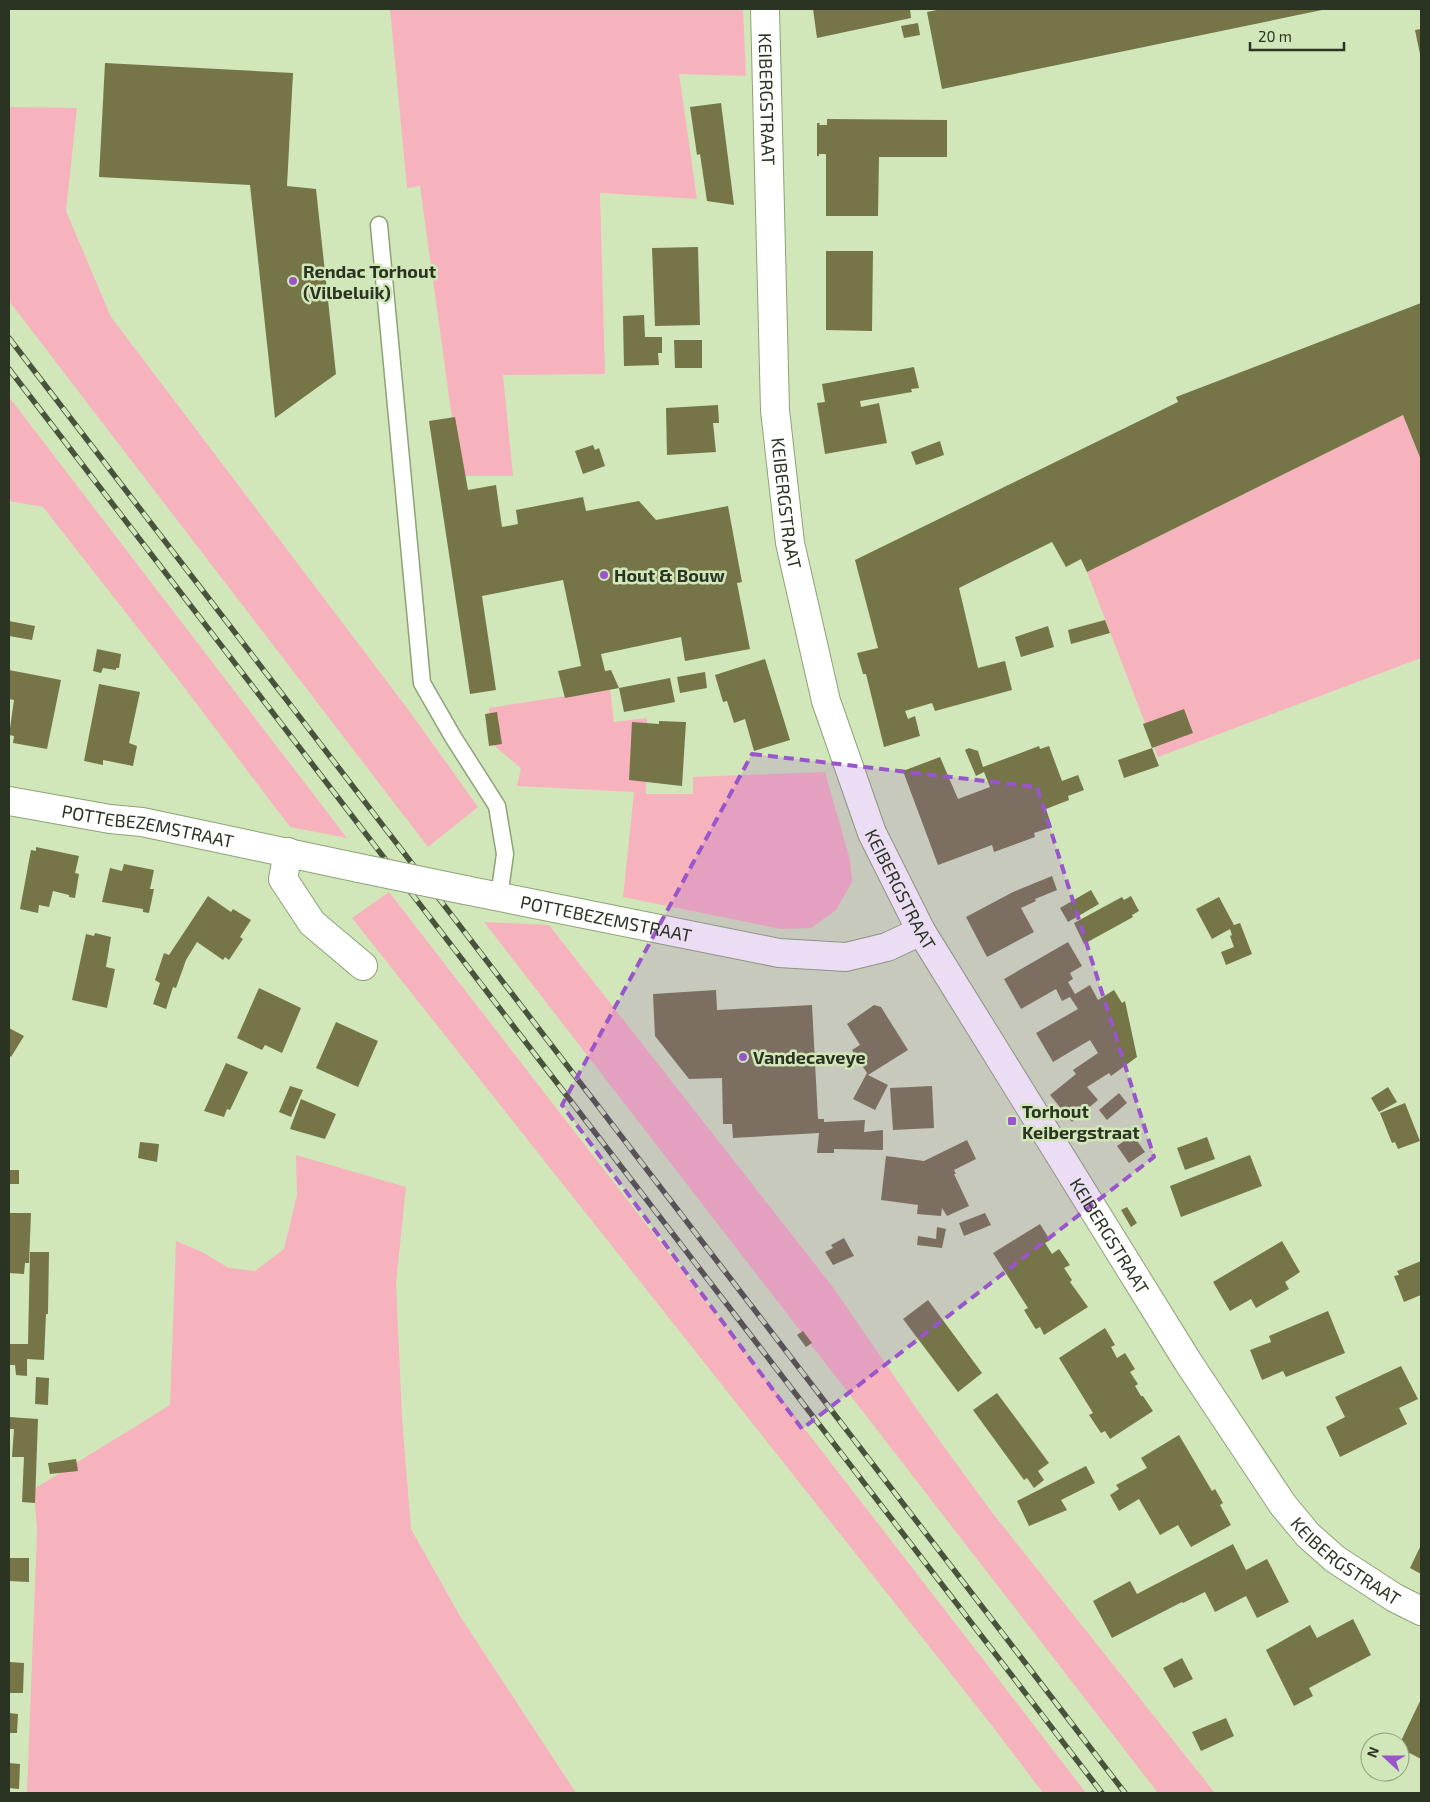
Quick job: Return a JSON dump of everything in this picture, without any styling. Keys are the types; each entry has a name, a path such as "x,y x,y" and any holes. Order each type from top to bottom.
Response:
{"street":[{"name":"KEIBERGSTRAAT","path":"765,9 775,410 790,543 826,702 872,832 921,931 1188,1362 1283,1505 1308,1535 1335,1559 1395,1598 1421,1611"},
{"name":"POTTEBEZEMSTRAAT","path":"9,801 110,820 142,822 465,890 779,953 846,957 887,947 921,931"},
{"path":"288,852 283,880 312,923 363,966"}],"lane":[{"path":"379,225 422,684 453,737 498,806 505,854 499,896"}],"highlighted area":[{"path":"752,754 1037,787 1154,1157 802,1429 562,1105"}],"shaded area":[{"path":"390,9 743,9 746,76 679,74 697,199 600,193 605,374 503,375 513,476 460,476 420,186 407,188"},
{"path":"9,107 77,108 66,211 111,317 410,712 478,807 428,847 9,301"},
{"path":"9,397 347,838 290,827 177,678 43,507 9,501"},
{"path":"1403,415 1421,460 1421,658 1158,757 1087,572"},
{"path":"610,689 614,722 647,718 646,794 693,794 693,777 825,772 850,860 852,882 836,910 811,928 781,929 623,897 634,792 517,786 521,768 491,743 489,708"},
{"path":"389,892 1086,1793 1043,1793 993,1727 352,918"},
{"path":"484,922 549,925 832,1286 923,1418 991,1511 1215,1793 1158,1793"},
{"path":"296,1155 406,1187 396,1284 402,1417 411,1529 460,1616 576,1793 27,1793 37,1531 34,1489 170,1405 176,1241 202,1252 229,1268 255,1271 284,1249 297,1195"}],"building":[{"path":"813,9 910,9 911,18 817,38"},
{"path":"942,9 1322,10 942,89 927,12"},
{"path":"918,23 920,35 904,38 901,26"},
{"path":"1421,29 1421,54 1420,54 1415,30"},
{"name":"Rendac Torhout (Vilbeluik)","path":"105,63 293,73 287,186 316,189 336,374 275,418 250,185 99,177"},
{"path":"721,103 734,205 707,201 700,154 697,155 690,107"},
{"path":"827,119 947,120 947,157 879,157 878,216 826,216 826,154 819,154 817,156 817,123 820,123 819,125 827,125"},
{"path":"698,247 700,325 655,326 652,248"},
{"path":"826,251 873,251 872,331 826,330"},
{"path":"1421,303 1421,460 1403,415 1087,572 1081,559 1066,567 1052,542 959,588 978,668 1005,661 1012,690 935,711 932,703 905,711 908,719 915,716 920,736 884,747 866,674 863,674 857,653 878,648 855,560 1178,402 1176,397"},
{"path":"644,315 645,337 662,337 662,353 658,353 659,365 624,366 623,316"},
{"path":"674,340 702,340 702,368 675,368"},
{"path":"914,367 919,388 911,389 912,392 860,401 861,407 879,403 887,443 825,454 817,403 825,402 822,384"},
{"path":"718,405 719,423 713,423 716,452 667,455 666,408"},
{"name":"Hout & Bouw","path":"455,417 468,490 496,485 502,527 518,524 516,510 583,497 586,511 639,501 656,520 728,506 742,582 737,583 750,649 685,661 681,637 601,654 605,671 611,670 619,688 565,698 558,671 581,666 563,580 482,596 496,690 470,694 429,421"},
{"path":"940,441 944,455 916,465 911,452"},
{"path":"593,445 595,450 599,448 605,466 583,474 575,451"},
{"path":"1105,620 1110,633 1071,644 1068,630"},
{"path":"9,621 35,626 32,640 9,636"},
{"path":"1048,626 1054,647 1021,657 1015,637"},
{"path":"97,649 121,654 119,668 116,668 116,670 103,668 101,673 93,671"},
{"path":"765,659 790,740 754,751 745,719 734,723 727,701 723,702 715,675"},
{"path":"9,670 61,680 47,749 13,743 14,736 9,735 14,700 9,699"},
{"path":"705,672 707,688 680,693 677,677"},
{"path":"670,678 675,702 624,712 619,688"},
{"path":"99,684 140,692 129,743 137,746 133,766 103,760 103,765 84,761"},
{"path":"1184,709 1193,733 1152,748 1143,724"},
{"path":"497,712 502,744 489,746 485,714"},
{"path":"659,721 686,722 682,786 629,780 632,722 659,724"},
{"path":"1039,746 1040,749 1049,746 1062,781 1078,775 1084,790 1068,796 1069,800 1046,809 1052,827 1034,833 1035,837 994,852 992,845 938,865 903,771 940,757 958,799 990,787 984,772 976,776 965,750 969,748 978,751 983,767"},
{"path":"1152,748 1159,766 1124,778 1118,760"},
{"path":"36,847 79,856 75,873 79,874 75,898 53,891 49,907 39,905 38,913 20,909 31,850 36,851"},
{"path":"124,864 154,870 150,889 154,889 149,913 143,912 143,909 102,902 110,868 122,871"},
{"path":"1052,876 1057,890 1035,899 1036,901 1021,908 1034,932 987,957 966,917 1013,892"},
{"path":"1091,890 1099,904 1068,922 1060,908"},
{"path":"208,896 231,912 233,909 251,920 240,937 243,939 229,960 225,957 223,960 197,942 186,960 176,988 173,987 166,1009 153,1004 160,983 155,980 164,953 169,955"},
{"path":"1131,896 1139,911 1132,915 1133,917 1084,944 1074,923 1122,897 1124,900"},
{"path":"1219,897 1234,925 1240,923 1252,954 1226,965 1221,952 1234,947 1230,936 1232,935 1230,929 1212,939 1196,909"},
{"path":"95,933 111,937 106,967 115,969 107,1008 72,1000 86,934 94,936"},
{"path":"1068,942 1082,966 1070,973 1073,979 1068,982 1075,994 1090,985 1098,1000 1114,990 1122,1003 1125,1001 1137,1057 1111,1076 1109,1073 1087,1087 1098,1100 1072,1122 1050,1095 1076,1074 1073,1070 1098,1053 1090,1040 1053,1062 1036,1033 1078,1009 1070,997 1062,1001 1056,989 1021,1009 1004,979"},
{"path":"259,988 301,1008 282,1053 265,1045 262,1050 237,1038"},
{"name":"Vandecaveye","path":"716,990 717,1010 812,1005 818,1119 824,1119 824,1122 865,1120 864,1132 883,1130 883,1150 834,1149 834,1153 817,1153 819,1133 733,1138 732,1124 723,1124 722,1078 689,1079 655,1036 653,994"},
{"path":"874,1005 881,1007 908,1050 868,1075 888,1085 875,1110 853,1099 867,1073 852,1050 860,1045 847,1024"},
{"path":"336,1022 378,1041 358,1087 316,1068"},
{"path":"9,1028 24,1036 11,1057 9,1055"},
{"path":"226,1063 248,1072 230,1110 227,1109 224,1117 204,1111"},
{"path":"290,1086 303,1090 291,1117 279,1112"},
{"path":"932,1086 934,1128 893,1130 890,1088"},
{"path":"1388,1087 1397,1102 1379,1112 1371,1098"},
{"path":"1119,1093 1127,1103 1107,1120 1099,1110"},
{"path":"301,1099 336,1114 325,1139 290,1129"},
{"path":"1405,1103 1420,1141 1398,1149 1395,1142 1392,1143 1380,1113"},
{"path":"1133,1135 1145,1152 1129,1163 1117,1146"},
{"path":"1207,1137 1215,1159 1185,1170 1177,1148"},
{"path":"967,1140 976,1159 954,1170 956,1174 954,1174 969,1206 947,1216 942,1208 941,1216 917,1214 918,1205 881,1200 886,1156 924,1161"},
{"path":"140,1142 159,1144 157,1162 138,1158"},
{"path":"1250,1155 1262,1186 1181,1217 1170,1186"},
{"path":"9,1170 19,1170 19,1184 9,1184"},
{"path":"1127,1207 1137,1223 1131,1227 1121,1210"},
{"path":"9,1213 31,1213 29,1263 25,1263 24,1274 9,1273"},
{"path":"985,1213 991,1225 964,1236 959,1223"},
{"path":"1040,1224 1050,1240 1045,1243 1052,1254 1059,1249 1070,1265 1064,1268 1072,1280 1070,1282 1088,1307 1044,1335 1040,1327 1035,1328 1024,1310 1028,1308 993,1253"},
{"path":"937,1227 946,1229 942,1248 917,1245 918,1236 936,1239"},
{"path":"844,1238 854,1256 833,1265 825,1252 833,1248 831,1245"},
{"path":"1282,1241 1300,1272 1285,1282 1289,1289 1256,1308 1251,1299 1230,1311 1213,1282"},
{"path":"30,1252 49,1252 48,1314 46,1314 44,1360 27,1359 27,1376 16,1375 15,1365 9,1365 9,1344 28,1344"},
{"path":"1421,1261 1421,1295 1404,1302 1394,1276 1399,1275 1397,1271"},
{"path":"928,1300 982,1373 958,1392 903,1319"},
{"path":"1328,1311 1345,1353 1286,1377 1283,1371 1262,1380 1250,1350 1271,1342 1269,1336"},
{"path":"1105,1328 1115,1345 1111,1347 1117,1358 1125,1353 1135,1369 1130,1372 1138,1384 1135,1386 1153,1411 1110,1439 1105,1431 1101,1433 1089,1415 1093,1413 1059,1358"},
{"path":"803,1331 812,1343 806,1347 797,1335"},
{"path":"1401,1366 1418,1399 1399,1408 1407,1424 1340,1457 1326,1427 1345,1417 1335,1397"},
{"path":"36,1377 49,1378 48,1405 35,1404"},
{"path":"997,1393 1049,1463 1038,1471 1044,1480 1034,1488 1027,1478 1024,1480 973,1410"},
{"path":"9,1417 38,1419 35,1503 22,1502 24,1457 12,1457 14,1429 9,1429"},
{"path":"1179,1435 1212,1491 1215,1489 1223,1503 1220,1505 1231,1525 1191,1547 1178,1525 1160,1535 1139,1499 1119,1511 1110,1495 1119,1489 1116,1485 1147,1468 1141,1458"},
{"path":"76,1459 78,1471 50,1474 48,1463"},
{"path":"1086,1466 1095,1483 1061,1500 1067,1510 1029,1526 1017,1501"},
{"path":"1233,1544 1246,1570 1267,1559 1289,1602 1257,1618 1246,1596 1215,1612 1205,1592 1112,1638 1093,1601 1130,1581 1137,1594"},
{"path":"1421,1545 1421,1574 1410,1568"},
{"path":"9,1558 29,1558 29,1582 9,1581"},
{"path":"1353,1619 1371,1655 1309,1688 1313,1696 1294,1706 1266,1650 1310,1625 1317,1638"},
{"path":"1182,1658 1193,1679 1174,1688 1163,1668"},
{"path":"9,1662 24,1663 23,1693 9,1693"},
{"path":"1421,1699 1421,1759 1410,1753 1410,1732 1405,1732"},
{"path":"9,1713 18,1714 17,1733 9,1733"},
{"path":"1226,1718 1234,1736 1201,1751 1192,1732"},
{"path":"9,1763 20,1764 19,1789 9,1788"}],"railway":[{"path":"9,338 1125,1793"},
{"path":"9,369 1102,1793"}],"place":[{"name":"Rendac Torhout (Vilbeluik)","path":"293,281"},
{"name":"Hout & Bouw","path":"604,575"},
{"name":"Vandecaveye","path":"743,1057"},
{"name":"Torhout Keibergstraat","path":"1012,1121"}]}
